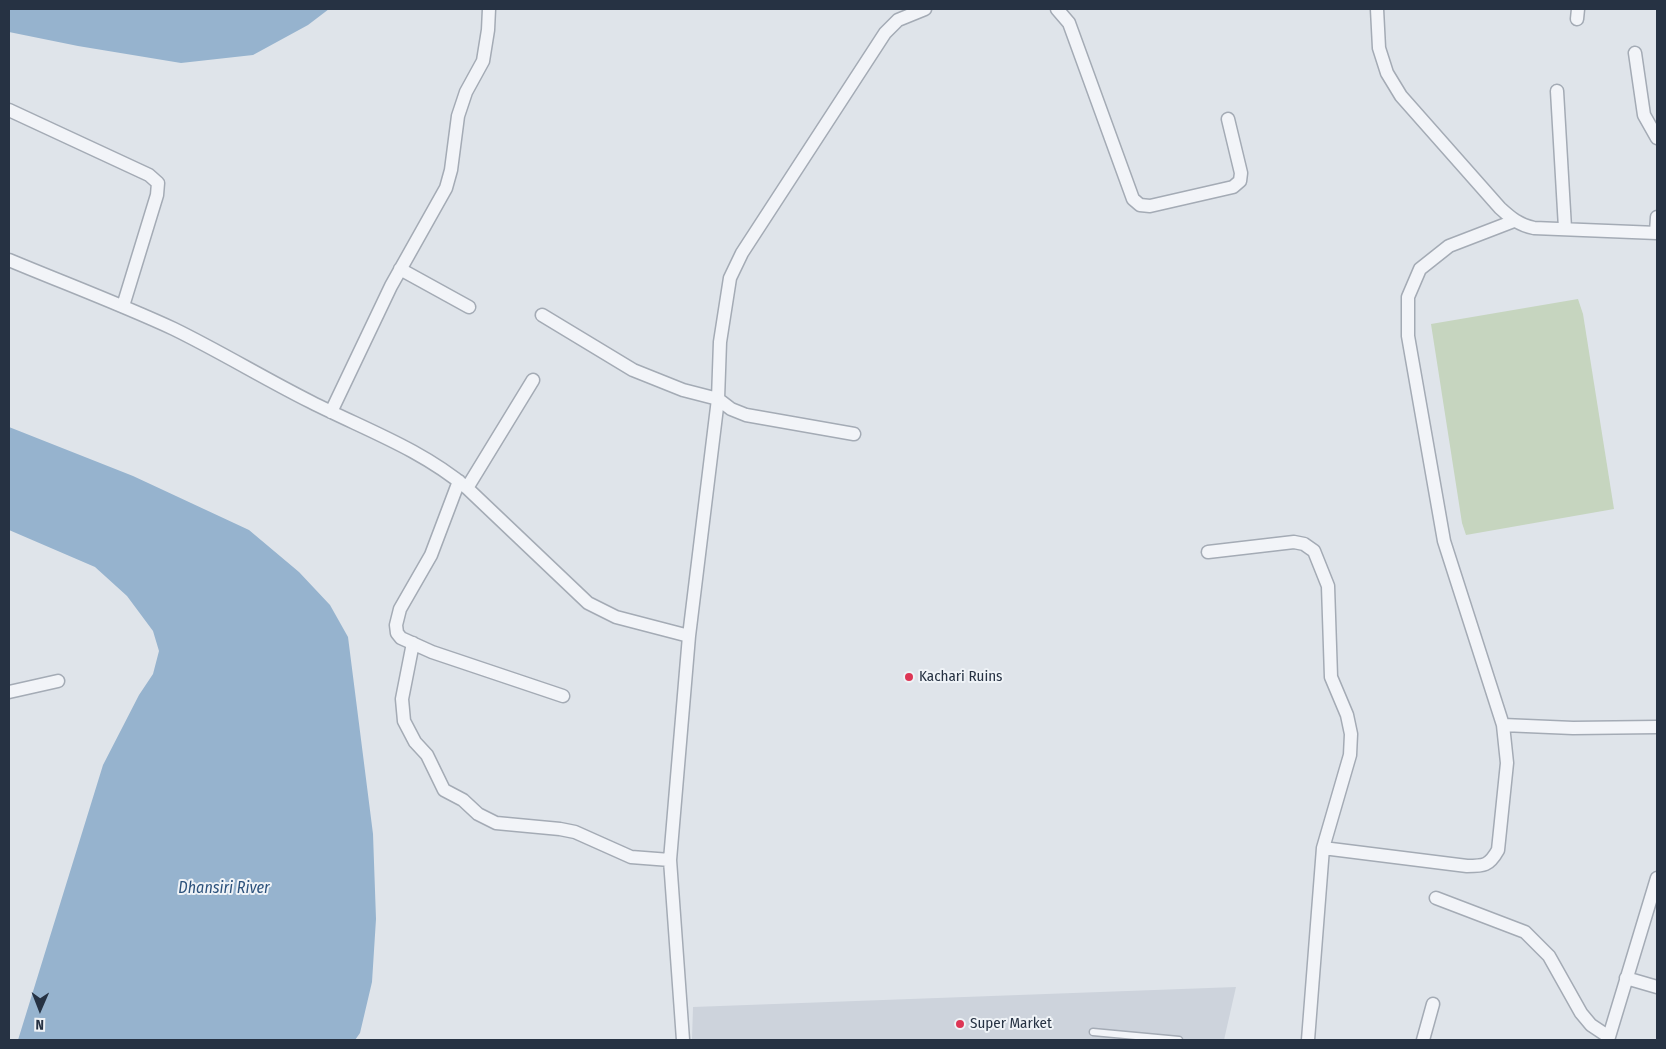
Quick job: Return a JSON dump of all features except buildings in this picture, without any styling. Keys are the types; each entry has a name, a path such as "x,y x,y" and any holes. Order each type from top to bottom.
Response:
{"street":[{"path":"331,412 400,270 446,188 451,170 458,116 466,92 483,61 489,9"},
{"path":"683,1040 670,860 689,636 718,399 720,342 730,278 742,253 885,33 898,20 925,9"},
{"path":"1057,9 1069,23 1133,199 1140,205 1150,206 1234,186 1240,181 1240,173 1228,119"},
{"path":"1377,9 1379,48 1387,73 1401,96 1500,208 1514,221 1534,228 1657,233 1657,218"},
{"path":"1635,53 1644,115 1657,138"},
{"path":"1557,91 1564,228"},
{"path":"9,110 149,175 158,183 158,195 123,306"},
{"path":"1323,848 1467,866 1482,866 1492,862 1498,850 1507,763 1502,724 1491,681 1444,541 1408,336 1408,297 1420,269 1449,246 1514,221"},
{"path":"9,260 123,306 240,362 273,383 331,412 412,450 463,484 588,603 616,617 689,636"},
{"path":"400,270 469,307"},
{"path":"542,315 632,370 683,390 718,399 731,409 746,415 854,434"},
{"path":"532,380 463,484 431,555 400,609 396,625 397,633 401,638 413,644 563,696"},
{"path":"1208,552 1294,542 1304,544 1314,551 1328,586 1331,677 1347,715 1351,734 1350,755 1323,848 1308,1040"},
{"path":"413,644 402,699 404,721 415,742 427,755 444,790 463,800 478,814 496,823 560,828 574,832 631,857 670,860"},
{"path":"9,692 58,681"},
{"path":"1502,724 1573,728 1657,727"},
{"path":"1436,898 1525,932 1549,956 1581,1013 1591,1025 1608,1039 1657,878"},
{"path":"1626,978 1657,987"},
{"path":"1423,1040 1433,1004"}],"lane":[{"path":"1094,1032 1180,1040"}],"shaded area":[{"name":"Super Market","path":"1236,987 1224,1040 692,1040 693,1007"}],"green space":[{"path":"1578,299 1583,314 1614,509 1466,535 1462,523 1431,324"}],"water":[{"path":"9,9 329,9 308,25 253,55 181,63 78,46 9,32"},
{"name":"Dhansiri River","path":"9,427 133,476 249,530 299,572 330,605 348,637 373,834 376,919 372,982 360,1033 355,1040 18,1040 103,765 139,695 153,674 159,651 153,631 127,596 95,567 9,530"}],"place":[{"name":"Kachari Ruins","path":"909,677"},
{"name":"Super Market","path":"960,1024"}]}
